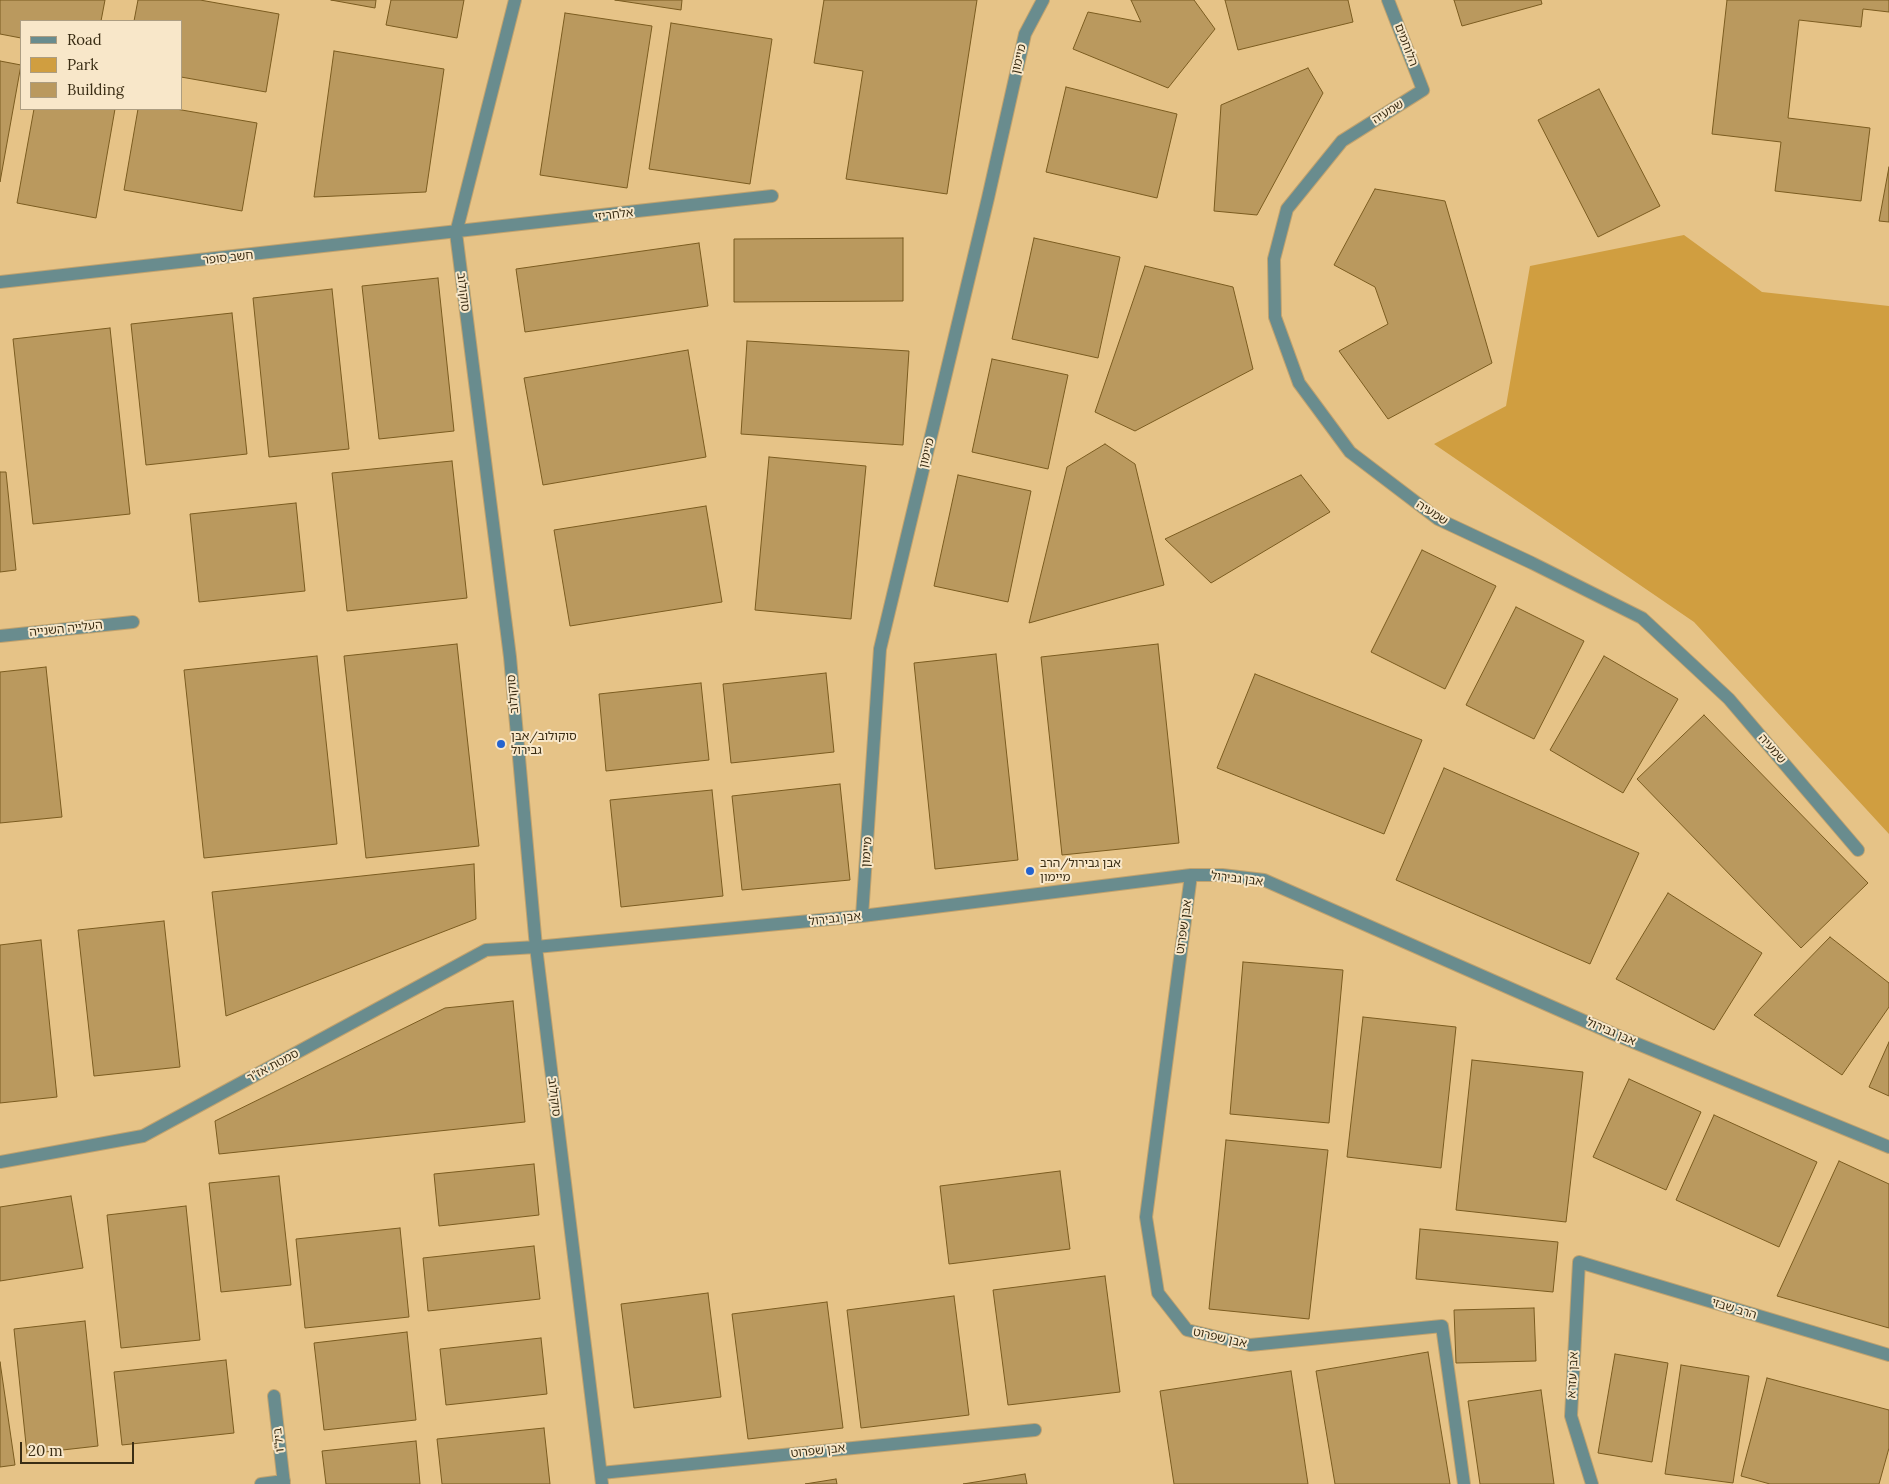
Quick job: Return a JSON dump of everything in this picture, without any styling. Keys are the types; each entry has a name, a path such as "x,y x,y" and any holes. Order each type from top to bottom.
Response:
{"street":[{"name":"סוקולוב","path":"515,0 456,233 510,657 536,947 601,1478"},
{"name":"מיימון","path":"862,916 880,649 988,198 1025,34 1043,0"},
{"name":"הלוחמים","path":"1388,0 1424,90"},
{"name":"שמעיה","path":"1424,90 1342,141 1287,209 1274,259 1276,317 1299,383 1350,452 1438,519 1642,618 1729,699 1858,850"},
{"name":"אלחריזי","path":"456,233 772,196"},
{"name":"חשב סופר","path":"0,282 456,233"},
{"name":"העלייה השנייה","path":"0,636 133,622"},
{"name":"אבן גבירול","path":"536,947 862,916 1191,875 1222,875 1264,880 1616,1035 1889,1147"},
{"name":"אבן שפרוט","path":"1191,875 1146,1217 1158,1293 1187,1330 1250,1345 1442,1326 1464,1484"},
{"name":"סמטת אז\"ר","path":"0,1162 143,1136 486,950 536,947"},
{"name":"הרב שבזי","path":"1579,1262 1889,1355"},
{"name":"אבן עזרא","path":"1579,1262 1571,1416 1592,1484"},
{"name":"ביל\"ו","path":"274,1396 284,1483"},
{"name":"אבן שפרוט","path":"601,1478 1035,1430"},
{"path":"261,1484 284,1483"}],"green space":[{"path":"1684,235 1762,292 1889,306 1889,834 1694,622 1434,444 1506,406 1530,266"}],"building":[{"path":"0,0 105,0 101,20 20,20 20,38 0,34"},
{"path":"138,0 200,0 279,14 266,92 182,77 182,20 134,20"},
{"path":"331,0 376,0 375,8"},
{"path":"391,0 464,0 457,38 386,25"},
{"path":"615,0 682,0 681,10"},
{"path":"824,0 977,0 947,194 846,179 863,71 814,63"},
{"path":"1131,0 1194,0 1215,29 1168,88 1073,49 1088,12 1141,22"},
{"path":"1225,0 1348,0 1353,22 1238,50"},
{"path":"1454,0 1541,0 1542,4 1462,26"},
{"path":"1727,0 1889,0 1889,12 1863,9 1861,27 1799,20 1788,118 1870,128 1861,201 1775,191 1781,142 1712,134"},
{"path":"565,13 652,26 627,188 540,175"},
{"path":"671,23 772,39 750,184 649,169"},
{"path":"334,51 444,69 426,192 314,197"},
{"path":"0,61 20,65 20,71 0,182"},
{"path":"1308,68 1323,93 1257,215 1214,211 1221,105"},
{"path":"1066,87 1177,114 1157,198 1046,172"},
{"path":"1599,89 1660,206 1598,237 1538,120"},
{"path":"34,110 115,110 96,218 17,203"},
{"path":"138,110 182,110 257,123 242,211 124,190"},
{"path":"1889,167 1889,222 1879,221"},
{"path":"1375,189 1445,201 1492,363 1388,419 1339,351 1388,324 1375,287 1334,265"},
{"path":"903,238 903,301 734,302 734,239"},
{"path":"1034,238 1120,257 1098,358 1012,339"},
{"path":"699,243 708,306 525,332 516,269"},
{"path":"1145,266 1233,287 1253,369 1135,431 1095,412"},
{"path":"438,278 454,431 379,439 362,286"},
{"path":"332,289 349,449 269,457 253,298"},
{"path":"232,313 247,454 146,465 131,324"},
{"path":"110,328 130,514 33,524 13,339"},
{"path":"747,341 909,351 903,445 741,434"},
{"path":"688,350 706,457 543,485 524,378"},
{"path":"992,359 1068,375 1048,469 972,452"},
{"path":"1105,444 1135,464 1164,585 1029,623 1067,467"},
{"path":"769,457 866,466 851,619 755,610"},
{"path":"452,461 467,598 347,611 332,473"},
{"path":"0,472 6,472 16,570 0,572"},
{"path":"958,475 1031,491 1008,602 934,586"},
{"path":"1301,475 1330,512 1211,583 1165,539"},
{"path":"296,503 305,591 199,602 190,514"},
{"path":"706,506 722,602 570,626 554,530"},
{"path":"1422,550 1496,586 1445,689 1371,652"},
{"path":"1516,607 1584,641 1534,739 1466,705"},
{"path":"457,644 479,846 366,858 344,656"},
{"path":"1158,644 1179,843 1062,855 1041,657"},
{"path":"996,654 1018,860 935,869 914,663"},
{"path":"317,656 337,844 204,858 184,670"},
{"path":"1604,656 1678,699 1623,793 1550,750"},
{"path":"46,667 62,817 0,823 0,672"},
{"path":"826,673 834,752 731,763 723,684"},
{"path":"1255,674 1422,740 1384,834 1217,768"},
{"path":"701,683 709,760 606,771 599,694"},
{"path":"1704,715 1868,883 1801,948 1637,779"},
{"path":"1444,768 1639,853 1590,964 1396,880"},
{"path":"840,784 850,880 742,890 732,796"},
{"path":"712,790 723,896 621,907 610,800"},
{"path":"474,864 476,919 226,1016 212,892"},
{"path":"1668,893 1762,953 1714,1030 1616,979"},
{"path":"164,921 180,1067 94,1076 78,930"},
{"path":"1830,937 1889,983 1889,1007 1842,1075 1754,1015"},
{"path":"41,940 57,1097 0,1103 0,945"},
{"path":"1243,962 1343,970 1329,1123 1230,1114"},
{"path":"513,1001 525,1122 219,1154 215,1121 445,1008"},
{"path":"1363,1017 1456,1027 1441,1168 1347,1157"},
{"path":"1889,1042 1889,1096 1869,1087"},
{"path":"1472,1060 1583,1072 1566,1222 1456,1210"},
{"path":"1629,1079 1701,1112 1666,1190 1593,1157"},
{"path":"1714,1115 1817,1162 1779,1247 1676,1200"},
{"path":"1226,1140 1328,1150 1309,1319 1209,1309"},
{"path":"1839,1161 1889,1184 1889,1328 1777,1296"},
{"path":"534,1164 539,1215 439,1226 434,1174"},
{"path":"1060,1171 1070,1249 949,1264 940,1186"},
{"path":"279,1176 291,1285 221,1292 209,1183"},
{"path":"71,1196 83,1268 0,1281 0,1207"},
{"path":"186,1206 200,1340 121,1348 107,1215"},
{"path":"400,1228 409,1317 305,1328 296,1239"},
{"path":"1420,1229 1558,1242 1553,1292 1416,1279"},
{"path":"534,1246 540,1299 428,1311 423,1258"},
{"path":"1105,1276 1120,1392 1008,1405 993,1290"},
{"path":"708,1293 721,1397 634,1408 621,1304"},
{"path":"954,1296 969,1415 861,1428 847,1310"},
{"path":"827,1302 843,1428 748,1439 732,1314"},
{"path":"1534,1308 1536,1361 1456,1363 1454,1310"},
{"path":"85,1321 98,1446 27,1454 14,1329"},
{"path":"407,1332 416,1420 324,1430 314,1343"},
{"path":"541,1338 547,1394 446,1405 440,1349"},
{"path":"1428,1352 1450,1484 1335,1484 1316,1371"},
{"path":"1615,1354 1668,1363 1652,1462 1598,1453"},
{"path":"226,1360 234,1433 122,1445 114,1372"},
{"path":"0,1362 15,1465 0,1467"},
{"path":"1681,1365 1749,1376 1733,1483 1665,1474"},
{"path":"1291,1371 1308,1484 1174,1484 1160,1391"},
{"path":"1767,1378 1889,1410 1889,1448 1879,1484 1770,1484 1741,1476"},
{"path":"1541,1390 1554,1484 1480,1484 1468,1401"},
{"path":"544,1428 550,1484 442,1484 437,1439"},
{"path":"416,1441 420,1484 326,1484 322,1451"},
{"path":"1025,1474 1027,1484 963,1484"},
{"path":"836,1479 837,1484 805,1484"}],"place":[{"name":"סוקולוב/אבן גבירול","path":"501,744"},
{"name":"אבן גבירול/הרב מיימון","path":"1030,871"}]}
